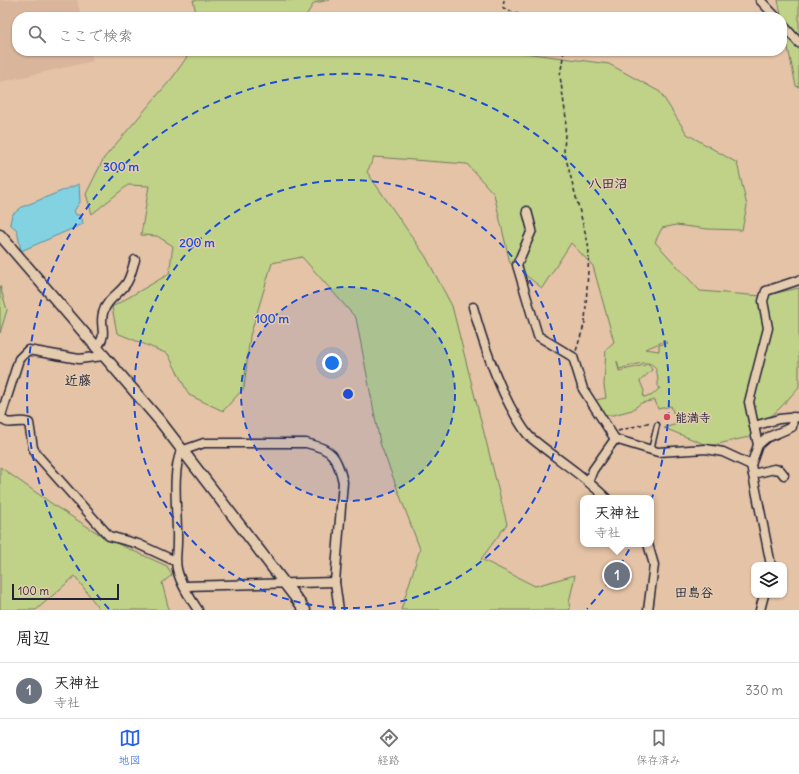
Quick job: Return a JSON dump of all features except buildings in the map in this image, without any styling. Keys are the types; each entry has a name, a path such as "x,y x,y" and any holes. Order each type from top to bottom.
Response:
{"street":[{"path":"760,0 771,12"},
{"path":"787,30 799,43"},
{"path":"527,211 532,230 517,264 538,336 573,357 583,388 612,436 651,450 666,451 706,449 723,452 751,465"},
{"path":"0,235 160,421 305,610"},
{"path":"96,348 102,341 104,334 103,313 106,306 128,282 135,260"},
{"path":"758,445 749,402 768,328 762,301 766,291 799,280"},
{"path":"473,307 485,351 493,371 515,415 529,436 589,480 603,495"},
{"path":"103,356 79,359 28,350 19,359 1,416 2,420 7,423 28,423 32,443 37,456 109,536 138,544 175,561"},
{"path":"754,426 774,420 796,417 792,427 766,438 758,445 751,465 770,562"},
{"path":"589,480 612,436"},
{"path":"198,610 179,578 175,561 177,543 177,474 178,459 182,451 204,443 306,443 322,447 330,452 340,469 343,491 335,582 339,610"},
{"path":"753,474 774,469 780,470 784,476"},
{"path":"648,610 654,565 649,547"},
{"path":"185,586 283,582 335,582"},
{"path":"760,610 763,598"}],"lane":[{"path":"651,450 657,425"}],"path":[{"path":"504,0 503,8 513,12"},
{"path":"563,56 560,76 566,118 564,151 588,243 589,254 585,322 579,344 573,357"},
{"path":"612,436 651,422"}],"shaded area":[{"path":"0,0 77,0 80,12 12,12 12,56 92,56 93,61 0,82"}],"green space":[{"path":"193,0 329,0 314,3 308,12 196,12"},
{"path":"778,0 799,0 799,87 796,86 787,43 787,12 781,12"},
{"path":"188,56 547,56 609,64 660,92 687,134 737,163 747,206 742,230 708,229 676,225 662,228 655,242 700,291 762,296 799,288 799,387 781,407 749,437 709,446 664,428 677,424 671,406 658,409 655,400 641,403 632,410 613,415 602,415 596,400 606,398 604,385 606,349 614,342 593,266 571,243 542,288 510,263 494,194 467,164 374,157 367,172 426,257 452,306 507,524 481,559 535,586 575,575 569,603 570,610 401,610 420,549 380,443 356,318 302,257 272,263 250,336 244,388 223,411 189,395 168,354 117,333 112,307 169,274 173,246 157,236 141,235 149,186 128,185 92,214 86,194 104,158 173,77","holes":["665,341 667,343 659,345 659,351 645,349","617,361 619,369 643,363 648,363 653,365 656,369 658,377 658,388 660,388 651,396 643,397 644,391 640,381 652,370 649,364 619,371"]},
{"path":"0,286 7,310 0,333"},
{"path":"0,467 58,508 107,539 167,566 172,575 162,583 169,610 100,610 75,576 36,610 0,610"}],"water":[{"path":"79,184 80,202 74,211 76,215 81,215 83,224 21,251 17,230 10,224 12,215 22,207"}],"place":[{"name":"能満寺","path":"667,417"},
{"name":"天神社","path":"617,575"}],"district":[{"name":"八田沼","path":"608,183"},
{"name":"近藤","path":"78,380"},
{"name":"田島谷","path":"694,592"}]}
